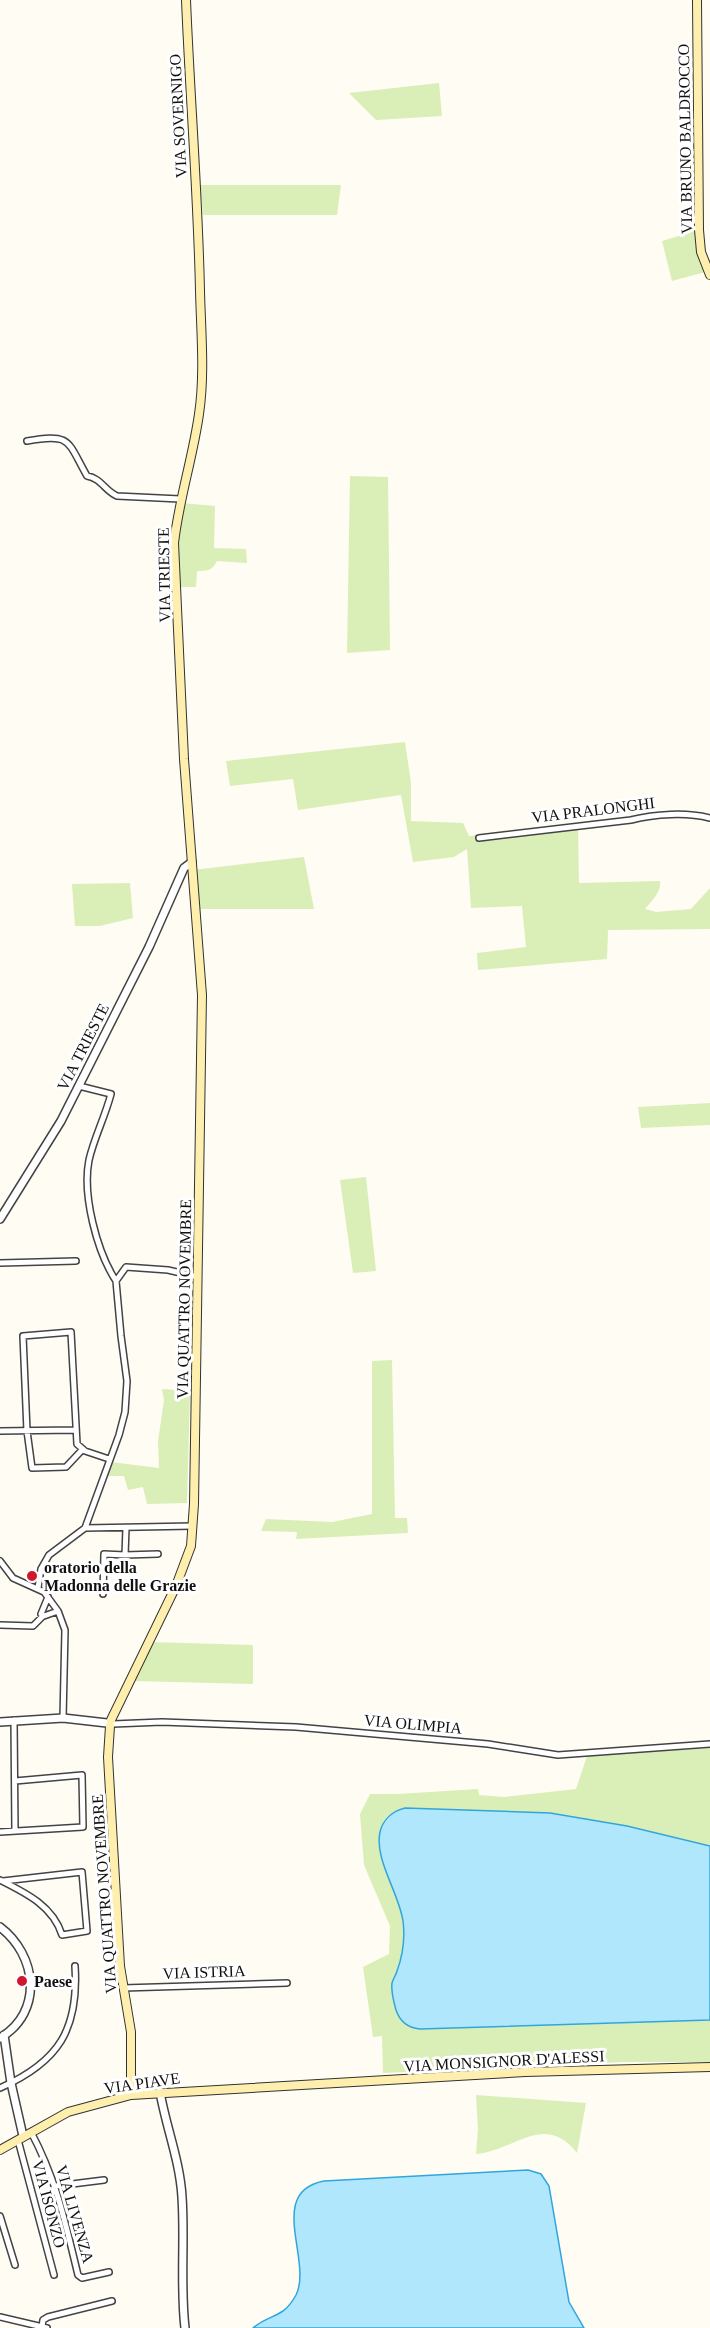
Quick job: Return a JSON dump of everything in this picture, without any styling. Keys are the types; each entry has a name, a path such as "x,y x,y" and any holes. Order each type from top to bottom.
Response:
{"main road":[{"name":"VIA SOVERNIGO","path":"186,0 199,230"},
{"name":"VIA BRUNO BALDROCCO","path":"697,0 699,230 701,252 710,275"},
{"name":"VIA TRIESTE","path":"192,862 184,759 174,543 180,499 199,414 202,366 199,230"},
{"name":"VIA QUATTRO NOVEMBRE","path":"131,2095 131,2032 123,1988 108,1757 110,1723 176,1586 191,1546 193,1526 202,995 192,862"},
{"name":"VIA MONSIGNOR D'ALESSI","path":"299,2086 525,2072 710,2067"},
{"name":"VIA PIAVE","path":"0,2150 68,2112 131,2095 299,2086"}],"street":[{"path":"27,441 52,436 64,440 69,444 87,476 98,479 112,494 117,496 180,499"},
{"name":"VIA PRALONGHI","path":"479,838 648,816 695,815 710,818"},
{"name":"VIA TRIESTE","path":"0,1219 62,1121 186,865 192,862"},
{"path":"179,881 192,873"},
{"path":"38,1588 44,1561 85,1528 119,1435 127,1392 116,1281 104,1257 96,1231 87,1178 90,1158 111,1094 79,1086"},
{"path":"0,1263 76,1261"},
{"path":"116,1281 126,1267 168,1270 198,1277"},
{"path":"82,1450 66,1467 32,1468 27,1431 23,1336 71,1332 77,1444 82,1450 109,1458"},
{"path":"0,1431 75,1430"},
{"path":"85,1528 193,1526"},
{"path":"125,1555 126,1528"},
{"path":"104,1594 104,1554 158,1554"},
{"path":"0,1561 10,1575 38,1588 58,1611 65,1630 63,1718"},
{"path":"43,1616 42,1608 48,1597"},
{"path":"0,1625 33,1626 43,1616 58,1611"},
{"name":"VIA OLIMPIA","path":"0,1722 63,1718 110,1723 162,1722 296,1727 488,1744 558,1755 710,1744"},
{"path":"14,1720 15,1831"},
{"path":"0,1832 83,1827 81,1775 15,1781"},
{"path":"82,1872 87,1931 62,1935 58,1922 45,1907 28,1894 2,1880 82,1872"},
{"path":"0,1928 17,1942 23,1952 28,1963 31,1986 20,2018 2,2036 24,2136"},
{"path":"0,2088 40,2066 67,2031 75,2007 75,1966"},
{"name":"VIA ISTRIA","path":"123,1988 287,1983"},
{"path":"160,2092 180,2177 184,2246 182,2303 184,2328"},
{"name":"VIA LIVENZA","path":"24,2136 46,2161 56,2186 78,2276 82,2278 109,2271"},
{"name":"VIA ISONZO","path":"24,2136 54,2275"},
{"path":"56,2186 104,2180"},
{"path":"0,2217 15,2265"},
{"path":"0,2317 44,2327 43,2320 48,2317 112,2301"}],"green space":[{"path":"439,83 442,116 376,120 349,93"},
{"path":"200,185 341,185 337,215 203,215"},
{"path":"695,231 705,272 672,281 662,241"},
{"path":"350,476 388,477 390,650 347,653"},
{"path":"182,503 215,506 214,548 246,549 247,563 217,561 209,570 197,571 196,587 178,587 176,533"},
{"path":"405,742 411,783 411,821 463,823 469,836 578,824 579,883 660,881 658,893 645,909 656,912 691,909 710,888 710,929 608,930 607,959 478,970 477,953 526,947 522,906 471,908 467,849 454,857 413,862 401,795 298,810 293,779 230,786 226,761"},
{"path":"304,857 314,909 197,909 193,870"},
{"path":"130,883 133,918 100,926 75,926 72,884"},
{"path":"710,1103 710,1125 641,1128 638,1107"},
{"path":"366,1177 376,1271 353,1273 340,1180"},
{"path":"392,1360 395,1518 407,1518 408,1533 296,1539 297,1532 261,1531 266,1519 332,1522 372,1514 372,1361"},
{"path":"162,1389 190,1391 187,1503 147,1504 143,1487 128,1490 124,1476 104,1476 111,1462 159,1468 158,1441 164,1400"},
{"path":"150,1642 253,1645 253,1684 133,1681"},
{"path":"710,1748 710,1846 627,1826 413,1808 396,1811 385,1819 380,1843 402,1916 402,1949 392,1986 396,2010 405,2023 420,2029 710,2020 710,2062 624,2062 383,2073 382,2036 373,2037 363,1967 389,1954 390,1926 364,1865 360,1814 370,1794 478,1789 479,1795 504,1797 576,1789 587,1756"},
{"path":"476,2095 586,2103 577,2153 565,2141 553,2135 541,2134 476,2154 478,2129"}],"water":[{"path":"405,1808 550,1813 627,1826 710,1846 710,2020 420,2029 405,2024 396,2010 392,1986 402,1952 403,1921 380,1853 379,1842 381,1827 386,1819 396,1811"},
{"path":"528,2170 541,2174 549,2186 569,2302 584,2328 253,2328 281,2312 296,2295 300,2281 294,2213 298,2199 307,2188 324,2181"}],"place":[{"name":"oratorio della Madonna delle Grazie","path":"32,1576"},
{"name":"Paese","path":"22,1981"}]}
